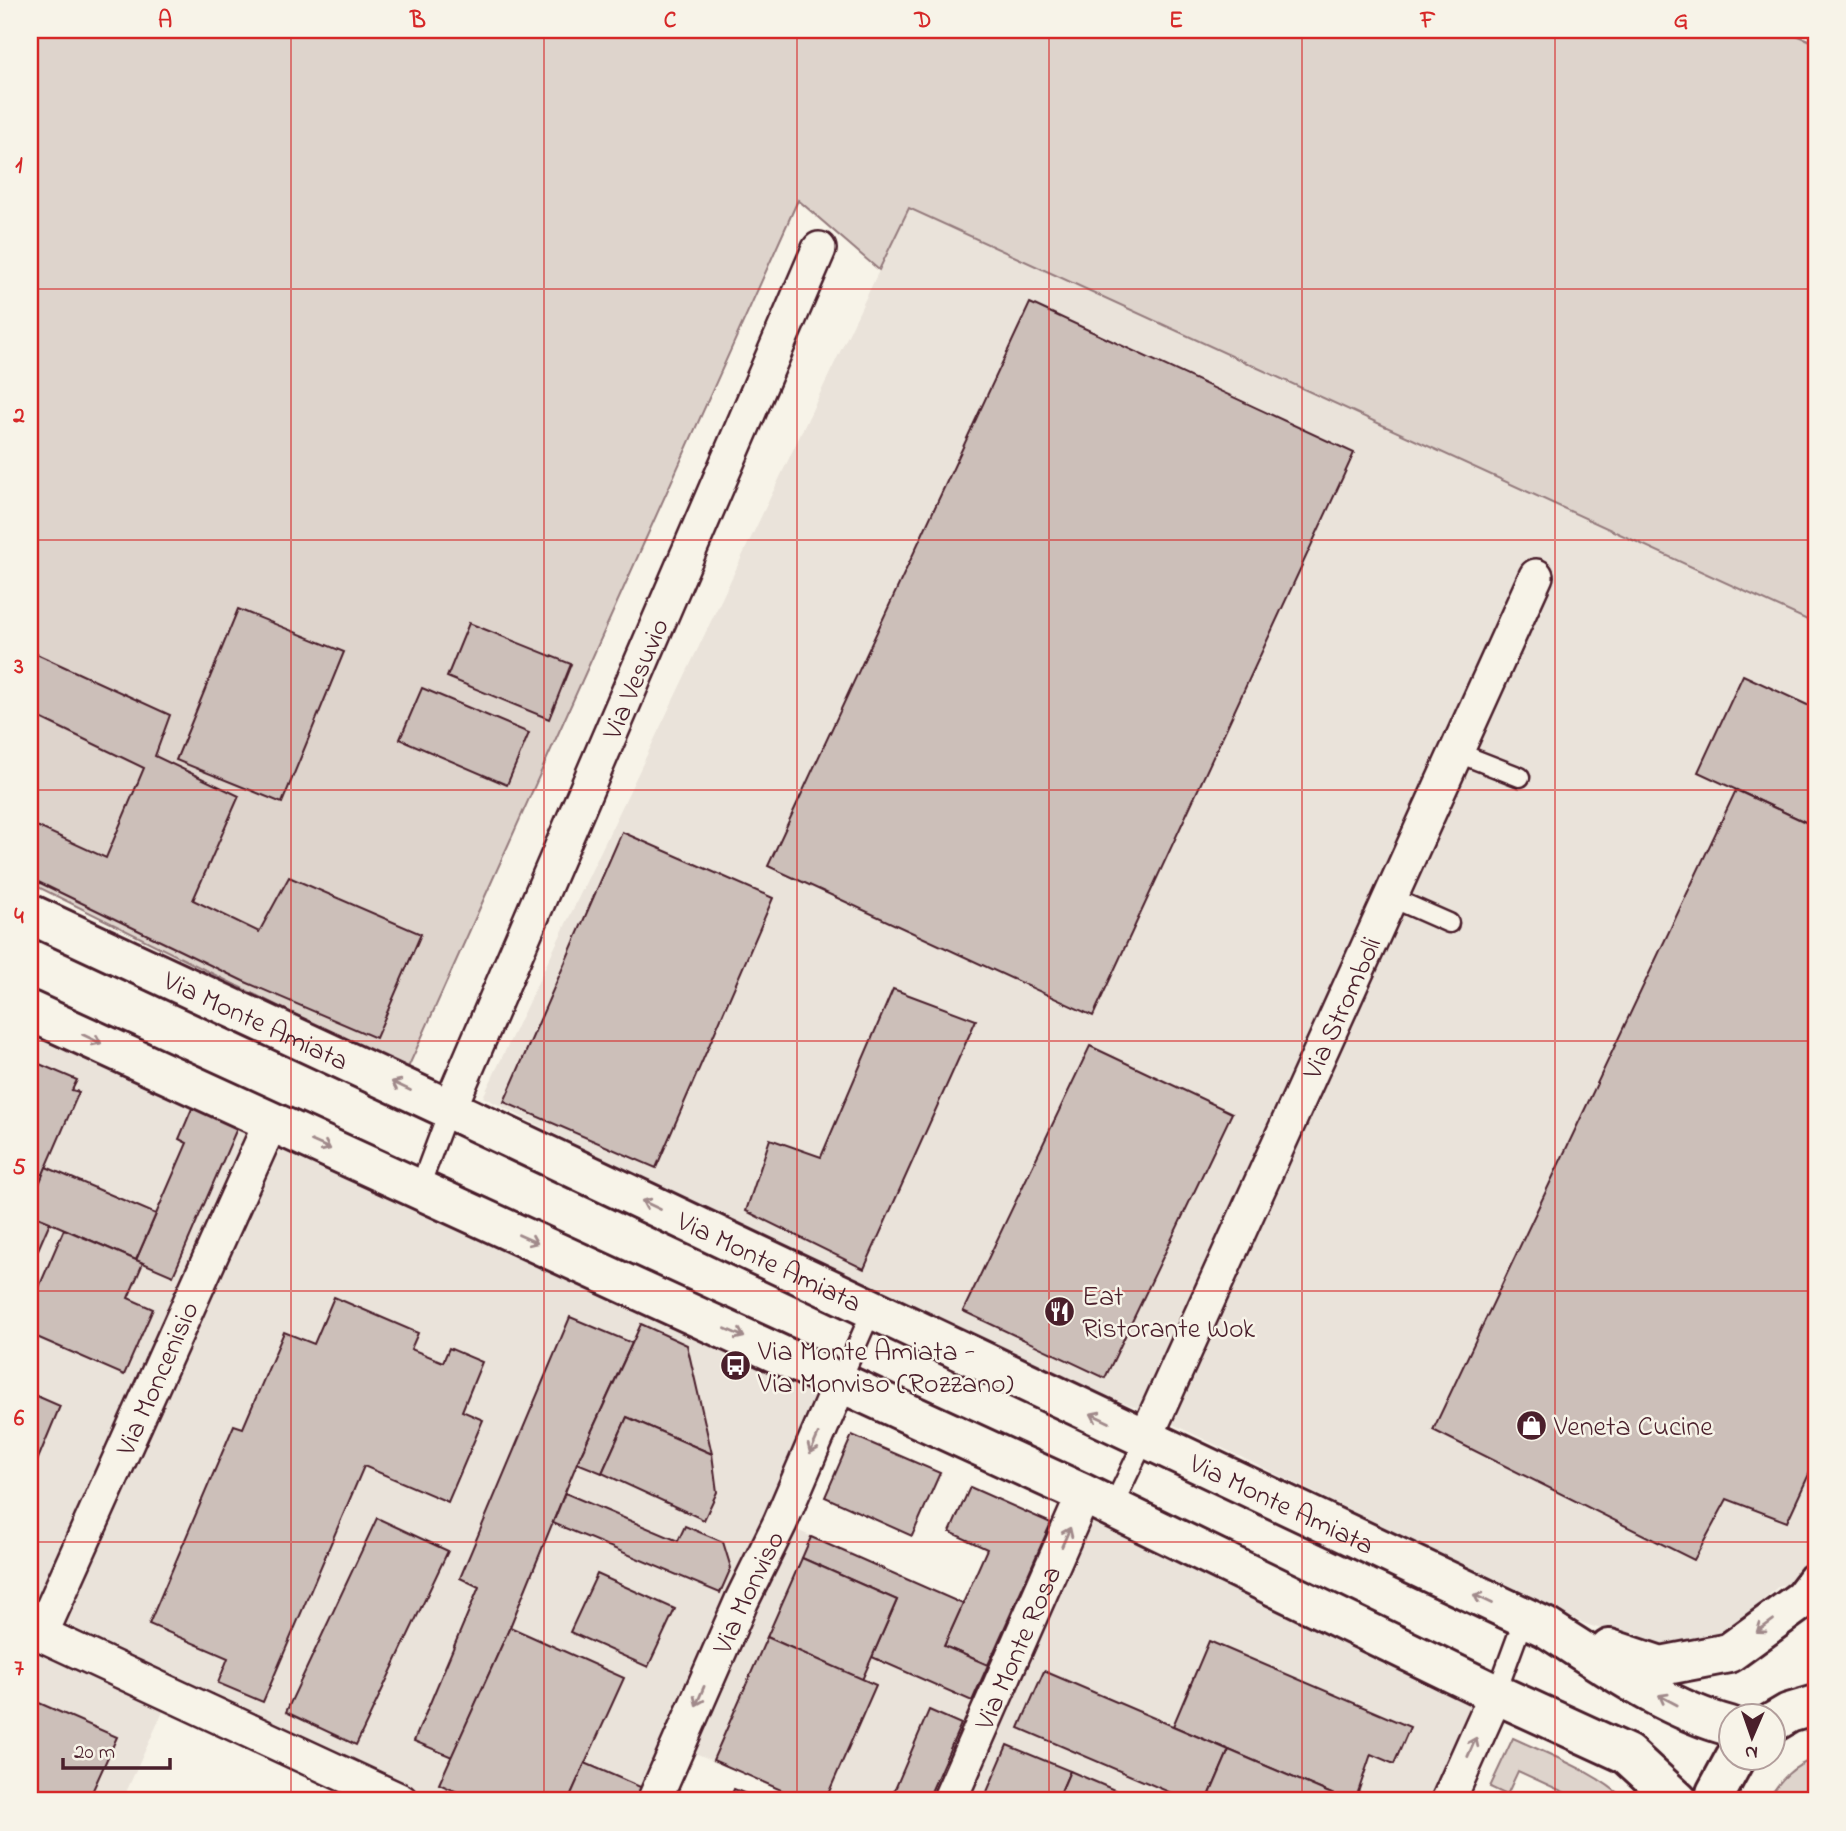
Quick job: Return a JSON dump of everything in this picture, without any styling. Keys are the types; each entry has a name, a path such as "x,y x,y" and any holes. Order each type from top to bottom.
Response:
{"main road":[{"name":"Via Monte Amiata","path":"30,914 449,1109 1534,1623 1659,1696 1716,1722"},
{"path":"30,1010 841,1381 1627,1754 1678,1801"},
{"path":"1534,1623 1661,1666 1729,1653 1803,1599 1816,1582"},
{"path":"1786,1715 1816,1705"},
{"path":"1715,1801 1716,1793 1727,1772"}],"street":[{"name":"Via Vesuvio","path":"449,1109 819,249"},
{"name":"Via Stromboli","path":"1144,1439 1536,576"},
{"name":"Via Moncenisio","path":"271,1122 41,1634 401,1801"},
{"name":"Via Monviso","path":"654,1801 841,1381"},
{"name":"Via Monte Rosa","path":"949,1801 1098,1501"},
{"path":"1448,1801 1496,1693"}],"lane":[{"path":"1456,751 1520,777"},
{"path":"1390,897 1450,923"},
{"path":"419,1189 449,1109"},
{"path":"841,1381 872,1310"},
{"path":"1098,1501 1144,1439"},
{"path":"1496,1693 1534,1623"}],"shaded area":[{"path":"30,30 1784,30 1816,43 1816,624 909,208 879,270 798,200 407,1070 30,883"},
{"path":"909,208 1816,624 1816,1550 1792,1585 1780,1585 1728,1631 1700,1643 1672,1647 1643,1643 1583,1623 1156,1416 879,1299 483,1097"},
{"path":"30,1011 841,1381 781,1523 963,1604 945,1646 1006,1673 1084,1494 1496,1694 1448,1801 806,1801 679,1746 654,1801 401,1801 171,1694 122,1801 30,1801"},
{"path":"1513,1738 1587,1773 1615,1790 1627,1801 1583,1801 1518,1771 1507,1795 1490,1787"},
{"path":"1816,1758 1816,1801 1767,1801 1787,1775"}],"building":[{"path":"1030,303 1354,453 1093,1016 768,866"},
{"path":"238,609 344,652 282,803 176,760"},
{"path":"469,623 571,664 549,719 447,677"},
{"path":"30,651 170,715 155,756 239,796 193,900 259,932 289,877 421,934 376,1038 243,981 30,878 30,823 106,858 144,768 30,713"},
{"path":"1743,675 1816,709 1816,827 1698,772"},
{"path":"422,688 529,733 507,785 400,739"},
{"path":"1736,790 1816,827 1816,1459 1787,1522 1727,1499 1694,1560 1433,1430"},
{"path":"622,832 773,898 656,1168 504,1102"},
{"path":"893,989 976,1020 864,1269 746,1211 770,1139 821,1157"},
{"path":"1090,1046 1232,1113 1105,1378 963,1311"},
{"path":"30,1060 77,1080 72,1090 79,1092 43,1175 30,1169"},
{"path":"193,1106 238,1126 173,1276 136,1260 187,1143 179,1139"},
{"path":"46,1167 156,1214 136,1260 30,1214 30,1206"},
{"path":"30,1214 50,1222 30,1268"},
{"path":"64,1229 143,1263 128,1298 153,1309 124,1375 30,1334 30,1308"},
{"path":"334,1297 418,1333 411,1349 443,1362 449,1348 482,1362 462,1411 483,1420 448,1502 364,1466 263,1702 218,1683 228,1658 149,1624 234,1425 243,1428 284,1332 314,1344"},
{"path":"570,1317 632,1343 577,1463 510,1627 452,1757 414,1741 479,1587 460,1578"},
{"path":"641,1324 687,1345 712,1454 627,1417 602,1473 577,1463"},
{"path":"30,1393 60,1406 30,1478"},
{"path":"627,1417 712,1454 717,1492 704,1520 602,1473"},
{"path":"852,1435 940,1473 912,1536 825,1497"},
{"path":"970,1487 1051,1523 988,1665 944,1646 987,1549 950,1532"},
{"path":"565,1493 678,1541 685,1526 723,1542 731,1568 720,1593 553,1523"},
{"path":"377,1518 448,1551 356,1745 286,1712"},
{"path":"811,1537 963,1604 944,1646 988,1665 972,1701 872,1657 897,1600 802,1558"},
{"path":"802,1558 897,1600 862,1680 767,1637"},
{"path":"597,1574 675,1609 648,1667 570,1632"},
{"path":"510,1627 624,1678 568,1801 478,1801 439,1784"},
{"path":"767,1637 876,1685 825,1801 806,1801 713,1760"},
{"path":"1209,1641 1410,1727 1394,1764 1371,1754 1355,1801 1348,1801 1173,1726"},
{"path":"1044,1671 1229,1750 1207,1801 1190,1801 1019,1728"},
{"path":"30,1699 117,1737 88,1801 30,1801"},
{"path":"929,1710 961,1724 927,1801 890,1801"},
{"path":"1007,1745 1070,1771 1057,1801 983,1801"},
{"path":"1229,1750 1348,1801 1207,1801"},
{"path":"585,1763 645,1789 640,1801 568,1801"},
{"path":"1070,1771 1140,1801 1057,1801"},
{"path":"734,1789 763,1801 729,1801"}],"place":[{"name":"Eat Ristorante Wok","path":"1059,1311"},
{"name":"Via Monte Amiata - Via Monviso (Rozzano)","path":"735,1366"},
{"name":"Veneta Cucine","path":"1531,1425"}]}
